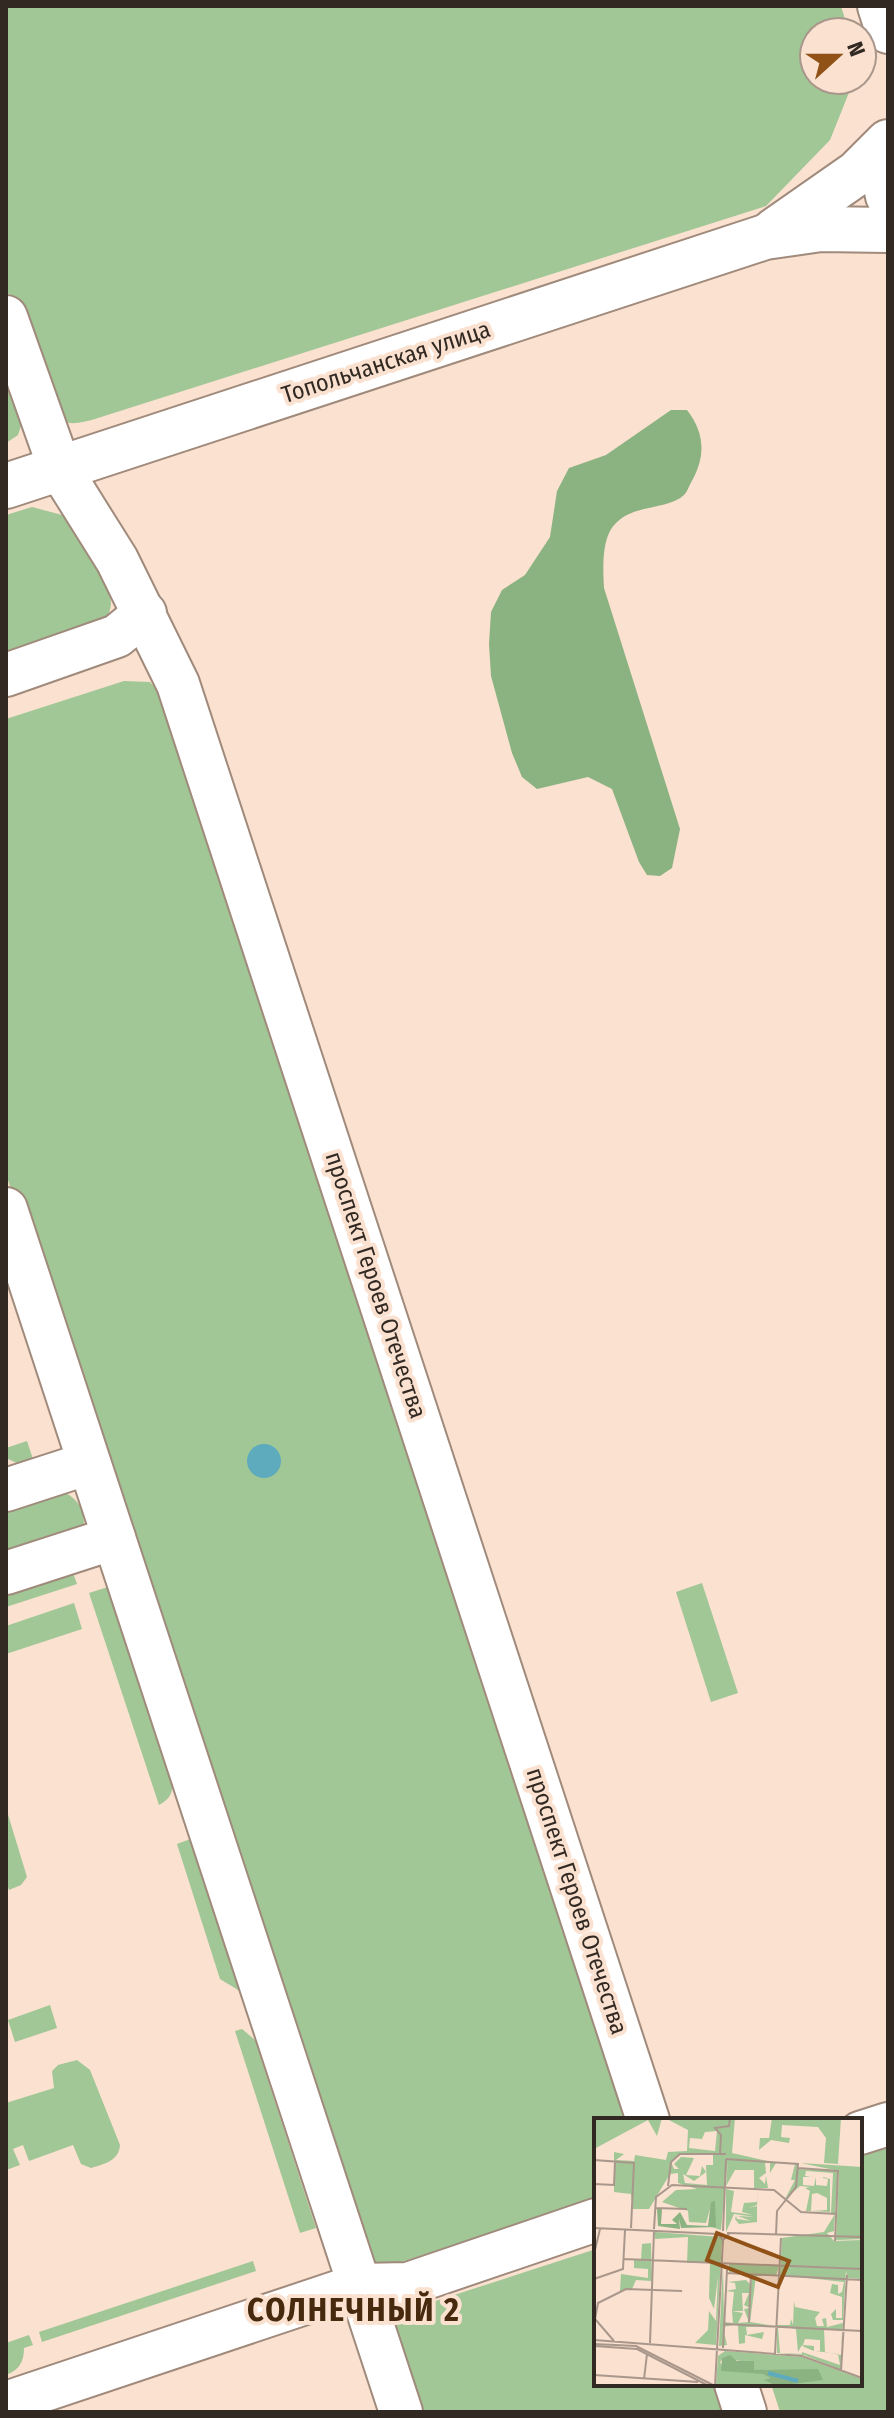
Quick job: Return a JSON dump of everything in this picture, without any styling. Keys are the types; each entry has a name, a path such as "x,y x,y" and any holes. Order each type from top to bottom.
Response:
{"main road":[{"path":"880,6 888,31"},
{"name":"Топольчанская улица","path":"765,237 857,173 888,142"},
{"path":"888,150 885,172 888,196"},
{"name":"Топольчанская улица","path":"6,486 765,237 821,229 888,230"}],"street":[{"name":"проспект Героев Отечества","path":"6,317 60,469 117,560 183,698 647,2118"},
{"path":"6,675 117,636 145,613"},
{"path":"6,1209 401,2412"},
{"path":"6,1490 89,1463"},
{"path":"6,1573 114,1538"},
{"path":"862,2132 888,2124"},
{"path":"6,2403 359,2285 408,2284 594,2221"},
{"path":"737,2386 745,2412"}],"green space":[{"path":"6,6 841,6 844,16 798,16 798,96 848,96 830,140 766,206 79,423 59,419 41,400 6,286"},
{"path":"6,370 23,420 18,435 6,443"},
{"path":"671,410 687,410 697,427 701,452 697,470 685,493 677,500 632,513 616,523 605,545 603,563 604,588 680,829 672,868 660,876 647,875 639,862 612,789 588,777 537,789 522,777 512,753 491,676 489,644 491,612 502,590 525,575 550,537 557,491 569,468 606,455"},
{"path":"32,507 66,516 100,571 111,603 106,621 6,656 6,515"},
{"path":"124,681 150,682 165,699 628,2118 594,2118 594,2200 392,2265 370,2264 356,2249 6,1174 6,719"},
{"path":"27,1441 33,1459 19,1464 6,1458 6,1448"},
{"path":"61,1491 79,1505 84,1526 6,1564 6,1503"},
{"path":"71,1567 77,1584 6,1607 6,1588"},
{"path":"702,1583 738,1693 711,1702 676,1592"},
{"path":"108,1587 173,1782 170,1796 159,1805 89,1593"},
{"path":"74,1603 82,1629 6,1654 6,1626"},
{"path":"6,1808 27,1877 21,1885 9,1890 6,1881"},
{"path":"193,1838 243,1993 220,1979 177,1844"},
{"path":"50,2005 57,2028 15,2042 8,2020"},
{"path":"242,2029 255,2040 316,2228 300,2233 235,2031"},
{"path":"77,2060 90,2070 120,2145 117,2155 91,2168 81,2164 73,2145 29,2161 23,2145 13,2149 20,2165 6,2170 6,2103 54,2088 52,2071 58,2065"},
{"path":"888,2141 888,2412 780,2412 772,2386 862,2386 862,2149"},
{"path":"594,2250 594,2386 719,2386 727,2412 413,2412 394,2327 411,2309"},
{"path":"253,2261 256,2271 42,2342 39,2332"},
{"path":"29,2335 33,2345 24,2348 20,2365 6,2375 6,2343"}],"water":[{"path":"264,1444 276,1449 281,1461 276,1473 264,1478 252,1473 247,1461 252,1449"}],"district":[{"name":"СОЛНЕЧНЫЙ 2","path":"354,2310"}]}
